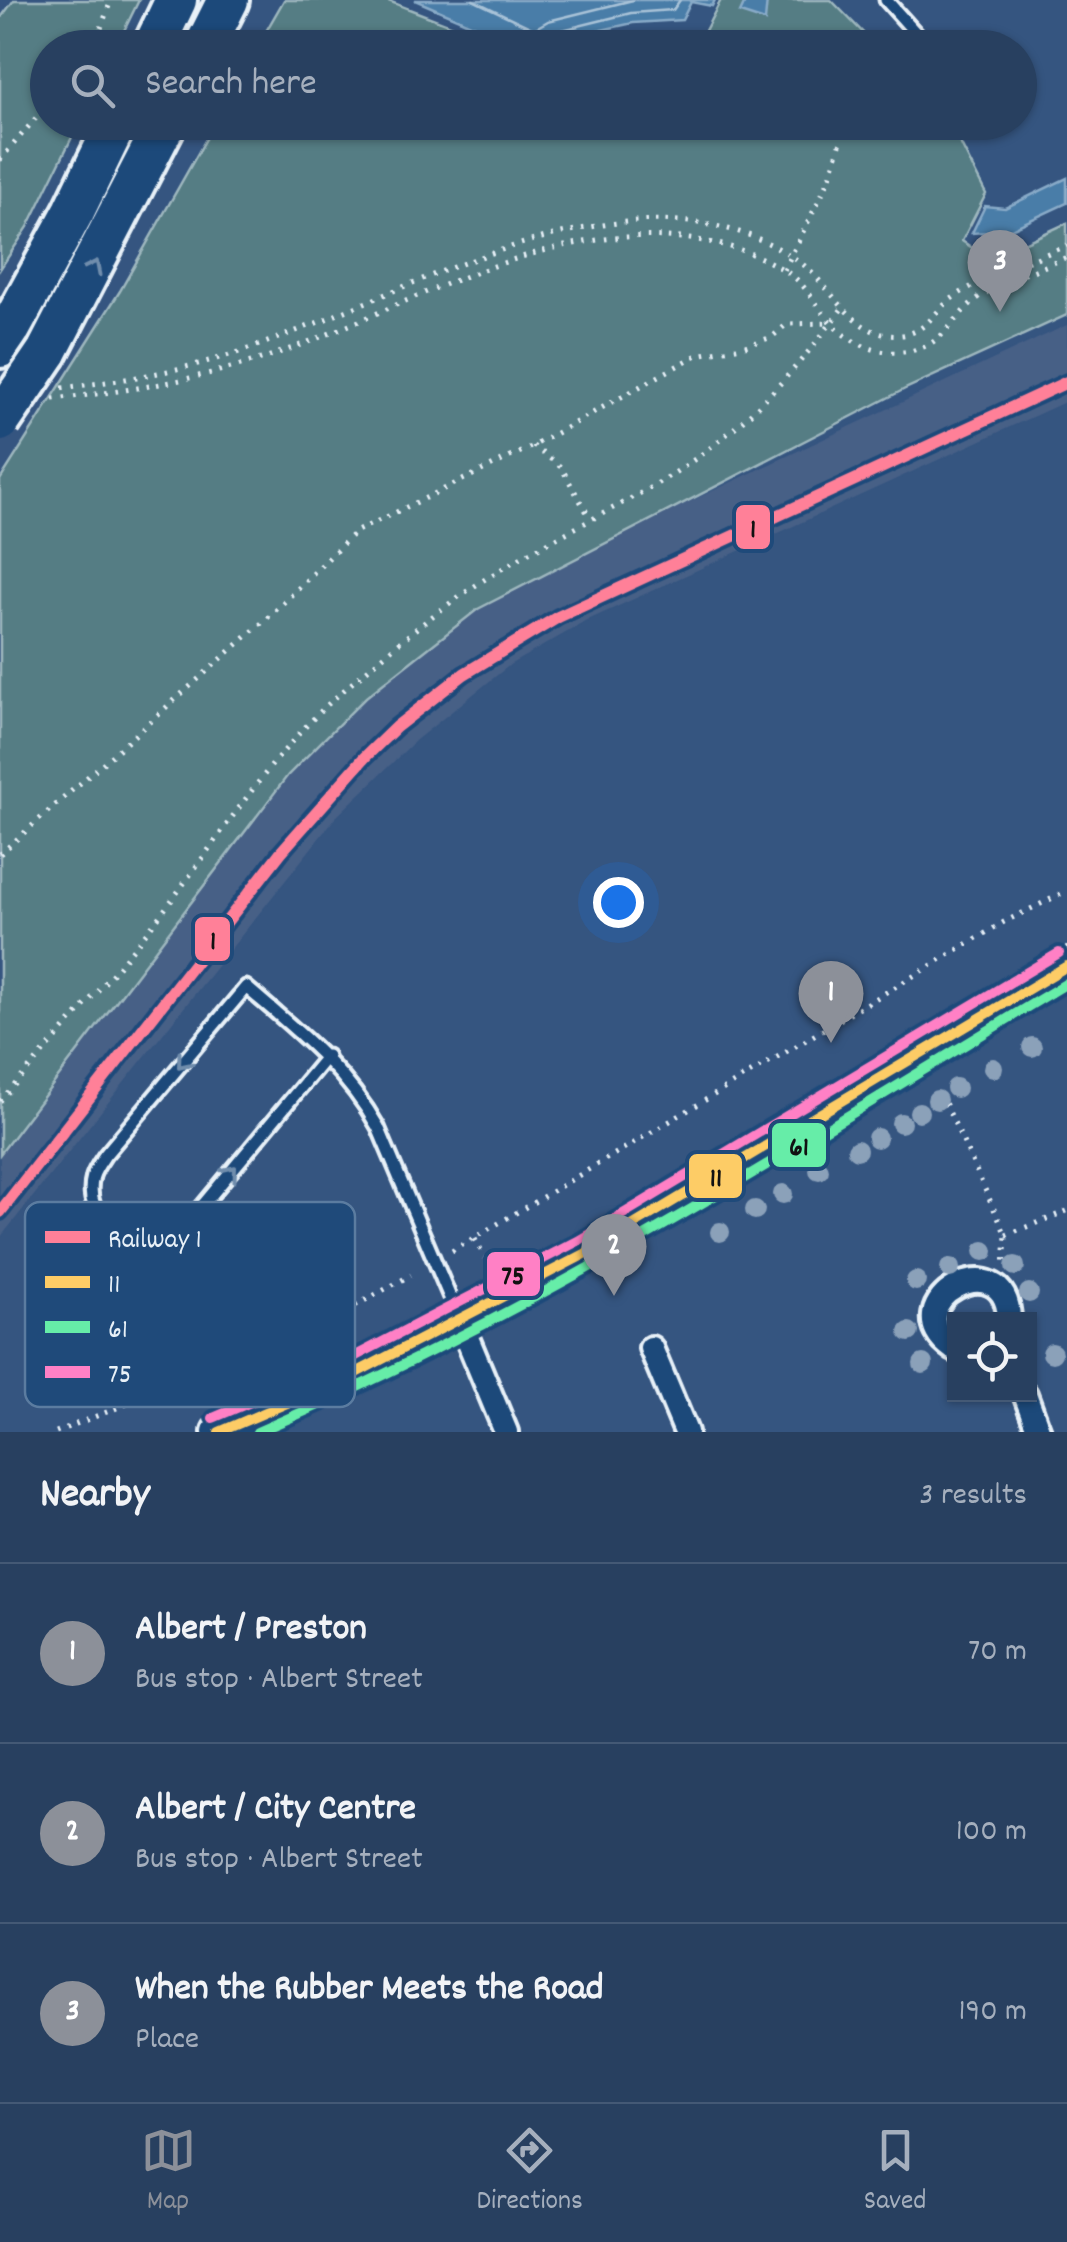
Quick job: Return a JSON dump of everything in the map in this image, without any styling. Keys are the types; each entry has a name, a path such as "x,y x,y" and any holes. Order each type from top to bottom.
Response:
{"highway":[{"path":"162,30 176,0"},
{"path":"213,30 228,0"},
{"path":"0,347 108,140"},
{"path":"0,422 50,371 158,140"}],"main road":[{"path":"355,1374 625,1231 1067,966"},
{"path":"219,1432 278,1407"}],"street":[{"path":"947,1340 937,1328 937,1308 951,1287 976,1280 998,1290 1008,1312"},
{"path":"460,1321 506,1432"},
{"path":"651,1348 686,1432"},
{"path":"1028,1402 1040,1432"}],"lane":[{"path":"886,0 913,30"},
{"path":"93,1202 93,1176 105,1155 246,987 327,1056 378,1127 460,1321"},
{"path":"205,1202 327,1056"}],"path":[{"path":"100,30 111,0"},
{"path":"0,160 30,125"},
{"path":"784,270 829,180 842,140"},
{"path":"50,371 180,370 248,349 511,245 593,225 660,220 738,232 792,256 830,289 854,319 876,333 898,336 929,323 957,296 1067,245"},
{"path":"50,400 172,384 247,364 522,256 590,241 629,237 691,240 736,250 796,278 831,323 863,347 891,353 920,348 942,334 970,304 1067,257"},
{"path":"0,1101 116,969 249,794 314,718 423,622 486,578 657,484 728,434 770,396 843,307"},
{"path":"0,854 272,614 355,532 533,446 697,355 772,337 787,324 831,323"},
{"path":"533,446 561,467 590,518"},
{"path":"452,1251 1004,922 1067,891"},
{"path":"942,1094 1006,1235 998,1290"},
{"path":"1006,1235 1067,1211"},
{"path":"476,1239 485,1258"},
{"path":"355,1305 411,1275"},
{"path":"56,1432 121,1407"}],"shaded area":[{"path":"1067,325 1067,401 590,619 511,664 416,740 336,817 0,1238 0,1154 288,775 366,697 478,609 561,562"}],"green space":[{"path":"14,0 139,0 124,30 30,30 30,140 71,140 28,227 0,269 0,19"},
{"path":"284,0 386,0 463,30 267,30"},
{"path":"721,0 831,0 860,30 705,30"},
{"path":"205,140 959,140 986,194 962,241 989,259 1067,223 1067,315 907,388 478,609 366,697 288,775 0,1154 0,480 120,291"}],"water":[{"path":"415,0 715,0 712,6 691,2 682,20 633,23 601,30 485,30"},
{"path":"746,0 767,0 765,21 740,13"},
{"path":"1067,178 1067,203 1007,231 972,233 985,206 1005,208"}],"rail line":[{"name":"1","path":"0,1212 281,852 365,757 396,727 464,674 558,617 1067,382"}],"transit line":[{"name":"75","path":"355,1356 578,1241 1059,953"},
{"name":"11","path":"355,1373 585,1254 1067,966"},
{"name":"61","path":"355,1388 467,1333 670,1222 1067,983"},
{"name":"75","path":"213,1418 239,1407"},
{"name":"11","path":"219,1432 278,1407"},
{"name":"61","path":"257,1432 312,1407"}],"place":[{"name":"When the Rubber Meets the Road","path":"1000,312"},
{"name":"Albert / Preston","path":"831,1043"},
{"name":"Albert / City Centre","path":"614,1296"}]}
